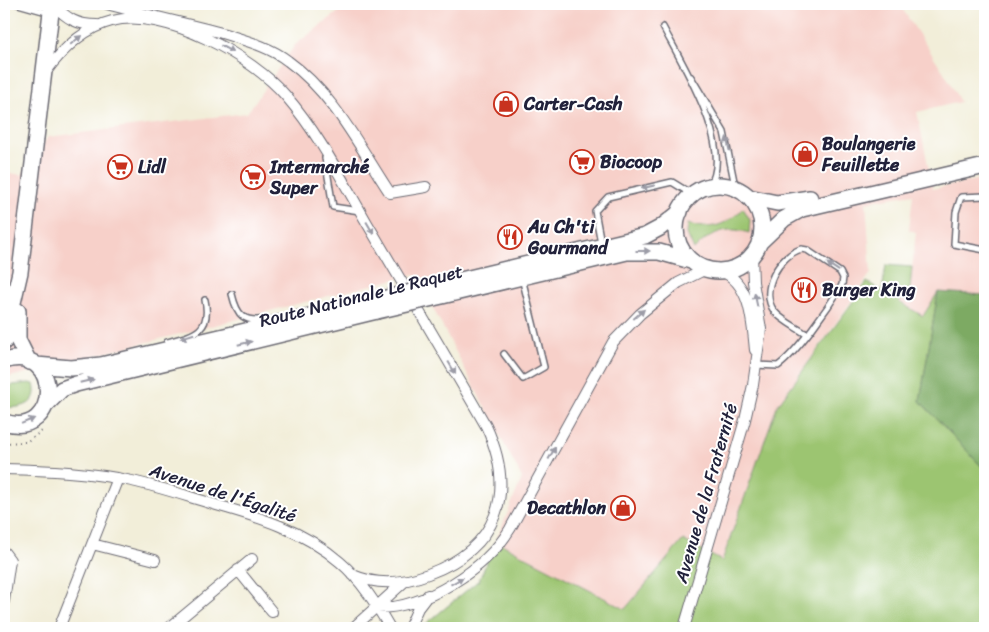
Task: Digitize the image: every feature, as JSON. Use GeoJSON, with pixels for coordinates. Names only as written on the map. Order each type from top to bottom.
{"type":"FeatureCollection","features":[{"type":"Feature","properties":{"kind":"main road"},"geometry":{"type":"LineString","coordinates":[[46,405],[48,383],[43,373],[33,364],[18,340],[20,272],[52,7]]}},
{"type":"Feature","properties":{"kind":"main road"},"geometry":{"type":"LineString","coordinates":[[985,156],[798,201],[769,203],[725,186],[710,187],[693,194],[680,212],[676,228],[677,238],[684,253],[691,261],[706,269],[721,271],[736,267],[784,219],[809,206],[985,166]]}},
{"type":"Feature","properties":{"kind":"main road"},"geometry":{"type":"LineString","coordinates":[[743,194],[754,205],[760,218],[762,228],[756,249]]}},
{"type":"Feature","properties":{"kind":"main road","name":"Route Nationale Le Raquet"},"geometry":{"type":"LineString","coordinates":[[520,272],[650,234],[680,212]]}},
{"type":"Feature","properties":{"kind":"main road","name":"Route Nationale Le Raquet"},"geometry":{"type":"LineString","coordinates":[[4,422],[13,424],[28,422],[37,416],[62,390],[72,385],[147,361],[520,272],[635,251],[667,253],[691,261]]}},
{"type":"Feature","properties":{"kind":"main road"},"geometry":{"type":"LineString","coordinates":[[4,342],[20,272]]}},
{"type":"Feature","properties":{"kind":"main road","name":"Route Nationale Le Raquet"},"geometry":{"type":"LineString","coordinates":[[4,361],[15,359],[33,364],[87,368],[147,361]]}},
{"type":"Feature","properties":{"kind":"street"},"geometry":{"type":"LineString","coordinates":[[107,4],[208,29],[279,54],[322,92],[390,193],[426,187]]}},
{"type":"Feature","properties":{"kind":"street"},"geometry":{"type":"LineString","coordinates":[[52,7],[76,23],[98,25]]}},
{"type":"Feature","properties":{"kind":"street"},"geometry":{"type":"LineString","coordinates":[[43,76],[66,48],[98,25],[123,18],[145,20],[202,37],[246,60],[277,86],[321,143],[486,426],[497,453],[500,468],[499,502],[490,525],[482,538],[458,560],[431,573],[407,580],[382,583],[353,574]]}},
{"type":"Feature","properties":{"kind":"street","name":"Avenue de la Fraternité"},"geometry":{"type":"LineString","coordinates":[[684,628],[745,420],[756,365],[761,330],[753,282],[756,249]]}},
{"type":"Feature","properties":{"kind":"street"},"geometry":{"type":"LineString","coordinates":[[378,608],[396,606],[428,594],[473,571],[500,545],[618,336],[640,314],[678,282],[706,269]]}},
{"type":"Feature","properties":{"kind":"street","name":"Avenue de la Fraternité"},"geometry":{"type":"LineString","coordinates":[[721,271],[735,280],[744,294],[751,319],[756,365]]}},
{"type":"Feature","properties":{"kind":"street","name":"Avenue de l'Égalité"},"geometry":{"type":"LineString","coordinates":[[4,468],[57,471],[118,478],[234,510],[286,528],[321,547],[353,574],[390,628]]}},
{"type":"Feature","properties":{"kind":"street"},"geometry":{"type":"LineString","coordinates":[[59,628],[118,478]]}},
{"type":"Feature","properties":{"kind":"street"},"geometry":{"type":"LineString","coordinates":[[92,544],[155,560]]}},
{"type":"Feature","properties":{"kind":"street"},"geometry":{"type":"LineString","coordinates":[[4,552],[8,555],[10,563],[4,601]]}},
{"type":"Feature","properties":{"kind":"street"},"geometry":{"type":"LineString","coordinates":[[169,628],[252,559]]}},
{"type":"Feature","properties":{"kind":"street"},"geometry":{"type":"LineString","coordinates":[[238,570],[272,612]]}},
{"type":"Feature","properties":{"kind":"street"},"geometry":{"type":"LineString","coordinates":[[353,628],[378,608],[392,591],[407,580]]}},
{"type":"Feature","properties":{"kind":"street"},"geometry":{"type":"LineString","coordinates":[[409,628],[418,608],[428,594]]}},
{"type":"Feature","properties":{"kind":"lane"},"geometry":{"type":"LineString","coordinates":[[18,4],[52,7]]}},
{"type":"Feature","properties":{"kind":"lane"},"geometry":{"type":"LineString","coordinates":[[663,27],[715,139],[718,165],[710,187]]}},
{"type":"Feature","properties":{"kind":"lane"},"geometry":{"type":"LineString","coordinates":[[682,65],[724,132],[734,181],[743,194]]}},
{"type":"Feature","properties":{"kind":"lane"},"geometry":{"type":"LineString","coordinates":[[321,143],[334,207],[360,212]]}},
{"type":"Feature","properties":{"kind":"lane"},"geometry":{"type":"LineString","coordinates":[[602,247],[595,211],[608,198],[672,182],[693,194]]}},
{"type":"Feature","properties":{"kind":"lane"},"geometry":{"type":"LineString","coordinates":[[985,196],[961,197],[956,212],[954,244],[985,250]]}},
{"type":"Feature","properties":{"kind":"lane"},"geometry":{"type":"LineString","coordinates":[[756,365],[778,366],[786,359],[806,334],[840,288],[843,278],[838,270],[807,250],[801,249],[774,272],[769,288],[771,304],[775,312],[806,334]]}},
{"type":"Feature","properties":{"kind":"lane"},"geometry":{"type":"LineString","coordinates":[[504,354],[523,379],[544,366],[520,272]]}},
{"type":"Feature","properties":{"kind":"lane"},"geometry":{"type":"LineString","coordinates":[[232,294],[237,311],[245,318],[259,320],[275,317]]}},
{"type":"Feature","properties":{"kind":"lane"},"geometry":{"type":"LineString","coordinates":[[147,361],[158,345],[192,335],[200,330],[208,315],[205,300]]}},
{"type":"Feature","properties":{"kind":"lane"},"geometry":{"type":"LineString","coordinates":[[328,304],[349,301],[373,307]]}},
{"type":"Feature","properties":{"kind":"shaded area"},"geometry":{"type":"Polygon","coordinates":[[[349,4],[899,4],[947,77],[960,102],[917,112],[933,189],[985,178],[985,295],[938,292],[923,316],[899,302],[910,289],[916,232],[909,230],[913,194],[866,202],[871,273],[777,406],[722,561],[683,540],[625,609],[496,541],[522,478],[415,274],[10,377],[4,381],[4,172],[22,175],[48,137],[247,113],[295,45],[349,4]]]}},
{"type":"Feature","properties":{"kind":"green space"},"geometry":{"type":"Polygon","coordinates":[[[743,208],[750,220],[749,233],[733,230],[719,232],[706,239],[694,250],[687,234],[688,224],[704,227],[718,225],[731,219],[743,208]]]}},
{"type":"Feature","properties":{"kind":"green space"},"geometry":{"type":"Polygon","coordinates":[[[886,265],[912,267],[910,289],[899,302],[923,316],[938,292],[920,401],[985,470],[985,628],[421,628],[479,580],[496,541],[625,609],[683,540],[722,561],[777,406],[867,282],[882,291],[886,265]]]}},
{"type":"Feature","properties":{"kind":"green space"},"geometry":{"type":"Polygon","coordinates":[[[938,292],[985,295],[985,470],[920,401],[938,292]]]}},
{"type":"Feature","properties":{"kind":"green space"},"geometry":{"type":"Polygon","coordinates":[[[34,384],[35,391],[31,401],[22,406],[4,407],[4,389],[13,385],[34,384]]]}},
{"type":"Feature","properties":{"kind":"place","name":"Carter-Cash"},"geometry":{"type":"Point","coordinates":[506,104]}},
{"type":"Feature","properties":{"kind":"place","name":"Boulangerie Feuillette"},"geometry":{"type":"Point","coordinates":[805,154]}},
{"type":"Feature","properties":{"kind":"place","name":"Biocoop"},"geometry":{"type":"Point","coordinates":[582,162]}},
{"type":"Feature","properties":{"kind":"place","name":"Lidl"},"geometry":{"type":"Point","coordinates":[120,167]}},
{"type":"Feature","properties":{"kind":"place","name":"Intermarché Super"},"geometry":{"type":"Point","coordinates":[253,177]}},
{"type":"Feature","properties":{"kind":"place","name":"Au Ch'ti Gourmand"},"geometry":{"type":"Point","coordinates":[510,237]}},
{"type":"Feature","properties":{"kind":"place","name":"Burger King"},"geometry":{"type":"Point","coordinates":[804,290]}},
{"type":"Feature","properties":{"kind":"place","name":"Decathlon"},"geometry":{"type":"Point","coordinates":[623,508]}}]}
